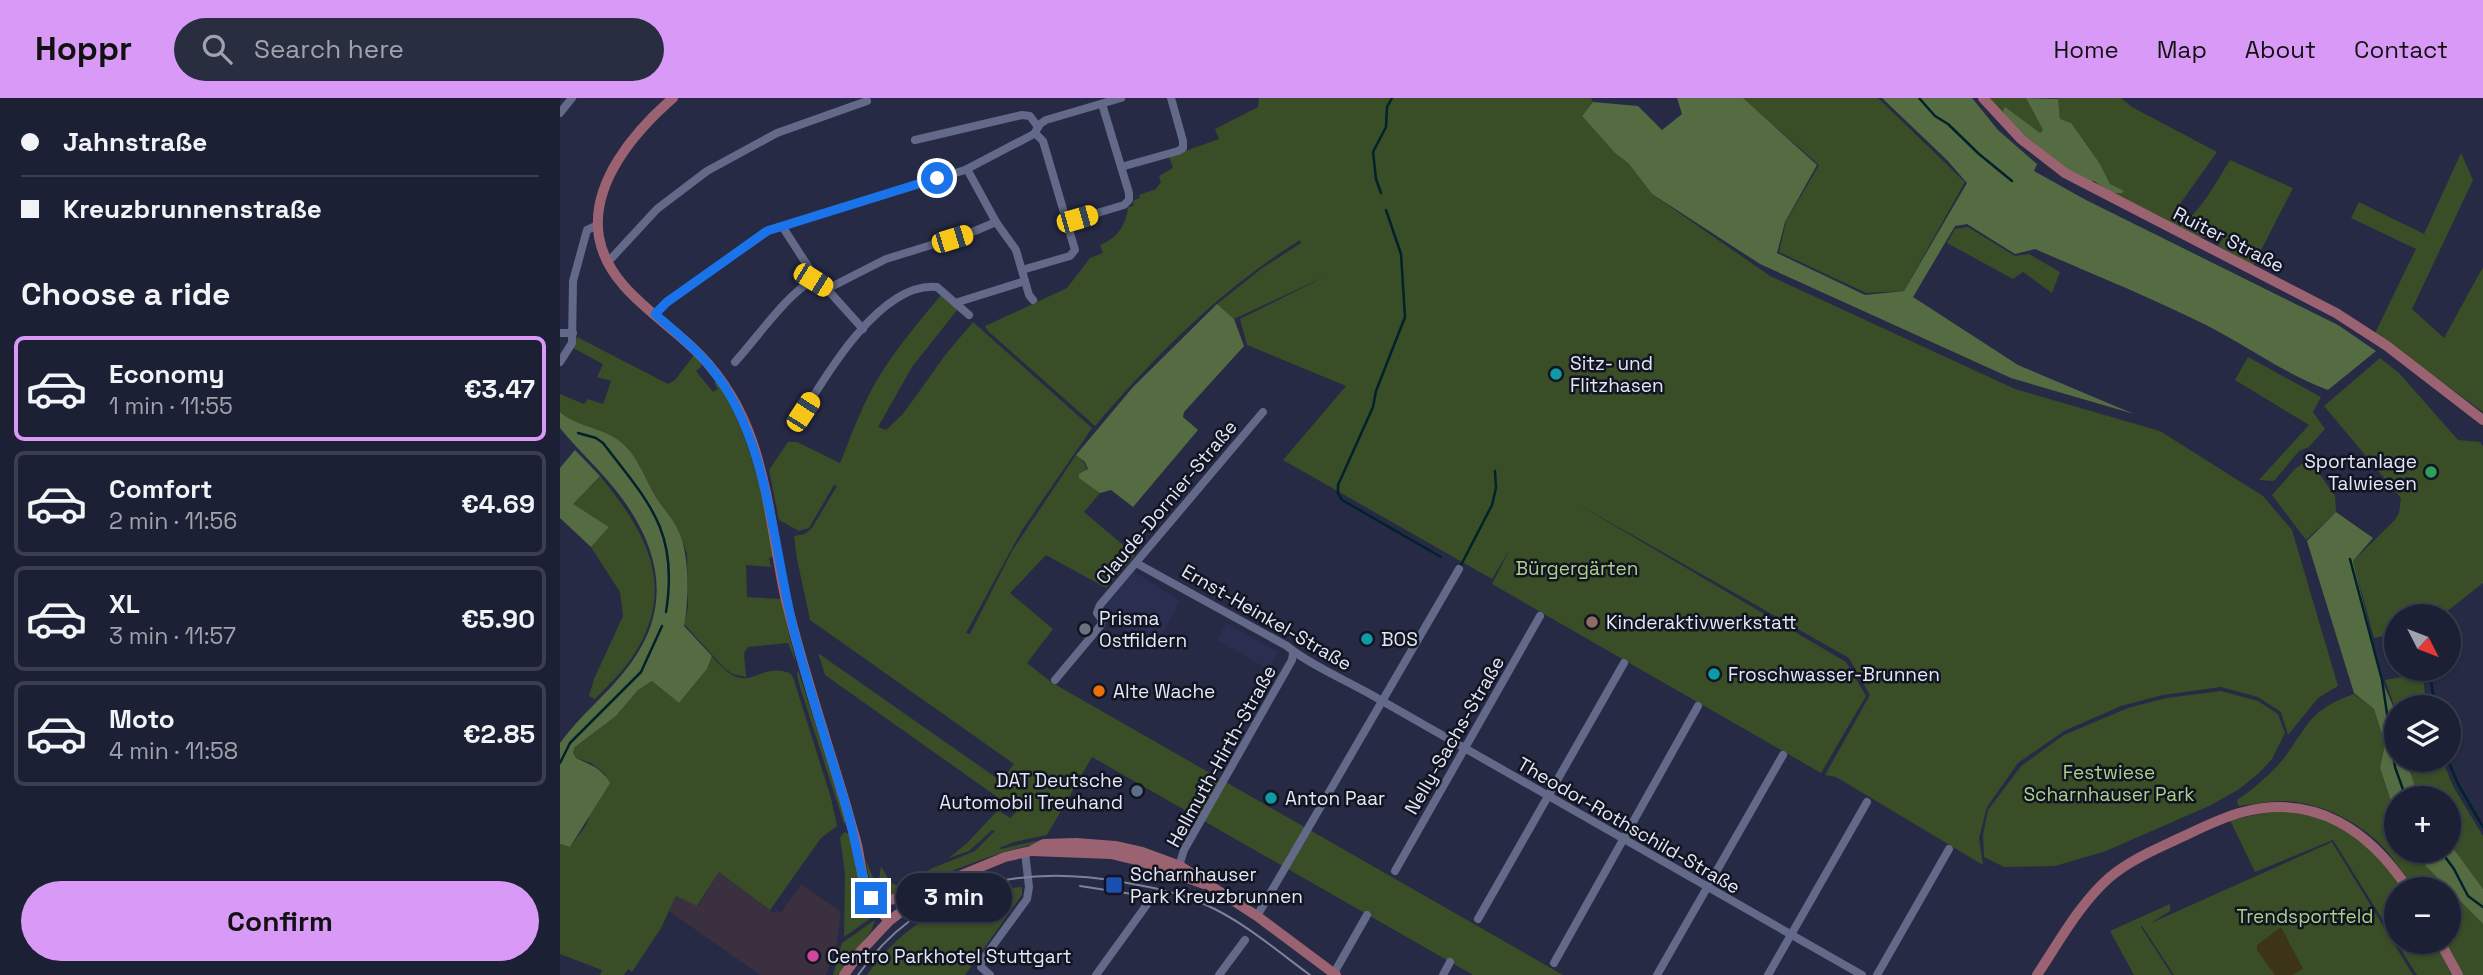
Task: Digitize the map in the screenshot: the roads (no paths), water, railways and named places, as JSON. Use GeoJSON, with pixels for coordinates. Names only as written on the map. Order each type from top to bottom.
{"type":"FeatureCollection","features":[{"type":"Feature","properties":{"kind":"main road"},"geometry":{"type":"LineString","coordinates":[[673,98],[644,127],[618,162],[601,198],[598,225],[601,247],[625,286],[689,344],[718,377],[743,419],[759,464],[794,633],[855,838],[866,887],[875,904],[889,920]]}},
{"type":"Feature","properties":{"kind":"main road","name":"Ruiter Straße"},"geometry":{"type":"LineString","coordinates":[[1983,98],[2021,139],[2073,178],[2336,313],[2387,346],[2483,420]]}},
{"type":"Feature","properties":{"kind":"main road"},"geometry":{"type":"LineString","coordinates":[[2037,975],[2091,897],[2113,874],[2167,844],[2230,816],[2248,811],[2268,808],[2294,809],[2314,812],[2339,822],[2375,846],[2399,877]]}},
{"type":"Feature","properties":{"kind":"main road"},"geometry":{"type":"LineString","coordinates":[[845,975],[889,920],[926,893],[970,871],[1028,851],[1111,854],[1178,870],[1257,916],[1335,974]]}},
{"type":"Feature","properties":{"kind":"main road"},"geometry":{"type":"LineString","coordinates":[[866,887],[878,897],[888,900],[901,900],[926,893]]}},
{"type":"Feature","properties":{"kind":"main road"},"geometry":{"type":"LineString","coordinates":[[2447,954],[2458,975]]}},
{"type":"Feature","properties":{"kind":"street"},"geometry":{"type":"LineString","coordinates":[[560,113],[572,98]]}},
{"type":"Feature","properties":{"kind":"street"},"geometry":{"type":"LineString","coordinates":[[655,314],[667,302],[765,232],[967,169],[1037,130],[1046,120],[1121,98]]}},
{"type":"Feature","properties":{"kind":"street"},"geometry":{"type":"LineString","coordinates":[[1121,167],[1182,149],[1183,141],[1171,98]]}},
{"type":"Feature","properties":{"kind":"street"},"geometry":{"type":"LineString","coordinates":[[608,262],[657,209],[707,172],[777,133],[867,101]]}},
{"type":"Feature","properties":{"kind":"street"},"geometry":{"type":"LineString","coordinates":[[1067,222],[1128,203],[1129,195],[1102,104]]}},
{"type":"Feature","properties":{"kind":"street"},"geometry":{"type":"LineString","coordinates":[[915,140],[1022,114],[1030,116],[1043,141],[1074,249],[1073,255],[1022,270]]}},
{"type":"Feature","properties":{"kind":"street"},"geometry":{"type":"LineString","coordinates":[[967,169],[996,222],[1016,250],[1033,300]]}},
{"type":"Feature","properties":{"kind":"street"},"geometry":{"type":"LineString","coordinates":[[827,289],[886,259],[971,233],[996,222]]}},
{"type":"Feature","properties":{"kind":"street"},"geometry":{"type":"LineString","coordinates":[[560,362],[570,347],[573,334],[573,277],[586,232],[590,227],[598,225]]}},
{"type":"Feature","properties":{"kind":"street"},"geometry":{"type":"LineString","coordinates":[[782,226],[811,271],[813,280],[827,289],[863,330]]}},
{"type":"Feature","properties":{"kind":"street"},"geometry":{"type":"LineString","coordinates":[[736,362],[793,296],[813,280]]}},
{"type":"Feature","properties":{"kind":"street"},"geometry":{"type":"LineString","coordinates":[[955,303],[1025,281]]}},
{"type":"Feature","properties":{"kind":"street"},"geometry":{"type":"LineString","coordinates":[[800,418],[835,365],[863,330],[891,302],[917,288],[938,287],[969,315]]}},
{"type":"Feature","properties":{"kind":"street"},"geometry":{"type":"LineString","coordinates":[[560,332],[573,334]]}},
{"type":"Feature","properties":{"kind":"street","name":"Claude-Dornier-Straße"},"geometry":{"type":"LineString","coordinates":[[1055,680],[1099,627],[1102,620],[1097,613],[1098,607],[1263,412]]}},
{"type":"Feature","properties":{"kind":"street","name":"Ernst-Heinkel-Straße"},"geometry":{"type":"LineString","coordinates":[[1136,563],[1287,646],[1293,654],[1306,658],[1381,702]]}},
{"type":"Feature","properties":{"kind":"street"},"geometry":{"type":"LineString","coordinates":[[1257,916],[1459,569]]}},
{"type":"Feature","properties":{"kind":"street","name":"Nelly-Sachs-Straße"},"geometry":{"type":"LineString","coordinates":[[1395,871],[1540,616]]}},
{"type":"Feature","properties":{"kind":"street","name":"Hellmuth-Hirth-Straße"},"geometry":{"type":"LineString","coordinates":[[1178,870],[1184,850],[1293,654]]}},
{"type":"Feature","properties":{"kind":"street"},"geometry":{"type":"LineString","coordinates":[[1478,919],[1624,663]]}},
{"type":"Feature","properties":{"kind":"street","name":"Theodor-Rothschild-Straße"},"geometry":{"type":"LineString","coordinates":[[1381,702],[1861,975]]}},
{"type":"Feature","properties":{"kind":"street"},"geometry":{"type":"LineString","coordinates":[[1554,963],[1698,706]]}},
{"type":"Feature","properties":{"kind":"street"},"geometry":{"type":"LineString","coordinates":[[1657,975],[1783,755]]}},
{"type":"Feature","properties":{"kind":"street"},"geometry":{"type":"LineString","coordinates":[[1768,975],[1867,802]]}},
{"type":"Feature","properties":{"kind":"street"},"geometry":{"type":"LineString","coordinates":[[1877,975],[1950,849]]}},
{"type":"Feature","properties":{"kind":"street"},"geometry":{"type":"LineString","coordinates":[[990,975],[980,963],[1028,897],[1028,851]]}},
{"type":"Feature","properties":{"kind":"street"},"geometry":{"type":"LineString","coordinates":[[1096,975],[1149,903]]}},
{"type":"Feature","properties":{"kind":"street"},"geometry":{"type":"LineString","coordinates":[[1335,974],[1367,915]]}},
{"type":"Feature","properties":{"kind":"street"},"geometry":{"type":"LineString","coordinates":[[1219,975],[1245,940]]}},
{"type":"Feature","properties":{"kind":"street"},"geometry":{"type":"LineString","coordinates":[[1443,975],[1450,962]]}},
{"type":"Feature","properties":{"kind":"waterway"},"geometry":{"type":"LineString","coordinates":[[1381,193],[1376,179],[1373,152],[1386,127],[1387,107],[1392,98]]}},
{"type":"Feature","properties":{"kind":"waterway"},"geometry":{"type":"LineString","coordinates":[[1919,98],[1935,116],[1948,124],[2012,181]]}},
{"type":"Feature","properties":{"kind":"waterway"},"geometry":{"type":"LineString","coordinates":[[1386,210],[1401,254],[1405,317],[1376,391],[1373,407],[1338,485],[1338,493],[1342,500],[1441,557]]}},
{"type":"Feature","properties":{"kind":"waterway"},"geometry":{"type":"LineString","coordinates":[[578,433],[603,443],[647,501],[657,520],[668,560],[666,612]]}},
{"type":"Feature","properties":{"kind":"waterway"},"geometry":{"type":"LineString","coordinates":[[1460,567],[1492,505],[1496,488],[1495,471]]}},
{"type":"Feature","properties":{"kind":"waterway"},"geometry":{"type":"LineString","coordinates":[[2350,559],[2382,680],[2395,767],[2402,786]]}},
{"type":"Feature","properties":{"kind":"waterway"},"geometry":{"type":"LineString","coordinates":[[560,763],[570,743],[641,672],[662,626]]}},
{"type":"Feature","properties":{"kind":"waterway"},"geometry":{"type":"LineString","coordinates":[[2431,681],[2433,695]]}},
{"type":"Feature","properties":{"kind":"waterway"},"geometry":{"type":"LineString","coordinates":[[2453,772],[2483,827]]}},
{"type":"Feature","properties":{"kind":"waterway"},"geometry":{"type":"LineString","coordinates":[[2450,863],[2468,896],[2483,907]]}},
{"type":"Feature","properties":{"kind":"tram line"},"geometry":{"type":"LineString","coordinates":[[858,975],[883,944],[911,920],[942,901],[974,888],[1009,879],[1045,876],[1122,882],[1164,890],[1194,900],[1246,927],[1310,975]]}},
{"type":"Feature","properties":{"kind":"tram line"},"geometry":{"type":"LineString","coordinates":[[1080,886],[1132,894]]}},
{"type":"Feature","properties":{"kind":"place","name":"Sitz- und Flitzhasen"},"geometry":{"type":"Point","coordinates":[1556,374]}},
{"type":"Feature","properties":{"kind":"place","name":"Sportanlage Talwiesen"},"geometry":{"type":"Point","coordinates":[2431,472]}},
{"type":"Feature","properties":{"kind":"place","name":"Kinderaktivwerkstatt"},"geometry":{"type":"Point","coordinates":[1592,622]}},
{"type":"Feature","properties":{"kind":"place","name":"Prisma Ostfildern"},"geometry":{"type":"Point","coordinates":[1085,629]}},
{"type":"Feature","properties":{"kind":"place","name":"BOS"},"geometry":{"type":"Point","coordinates":[1367,639]}},
{"type":"Feature","properties":{"kind":"place","name":"Froschwasser-Brunnen"},"geometry":{"type":"Point","coordinates":[1714,674]}},
{"type":"Feature","properties":{"kind":"place","name":"Alte Wache"},"geometry":{"type":"Point","coordinates":[1099,691]}},
{"type":"Feature","properties":{"kind":"place","name":"DAT Deutsche Automobil Treuhand"},"geometry":{"type":"Point","coordinates":[1137,791]}},
{"type":"Feature","properties":{"kind":"place","name":"Anton Paar"},"geometry":{"type":"Point","coordinates":[1271,798]}},
{"type":"Feature","properties":{"kind":"place","name":"Scharnhauser Park Kreuzbrunnen"},"geometry":{"type":"Point","coordinates":[1114,885]}},
{"type":"Feature","properties":{"kind":"place","name":"Centro Parkhotel Stuttgart"},"geometry":{"type":"Point","coordinates":[813,956]}},
{"type":"Feature","properties":{"kind":"park label","name":"Bürgergärten"},"geometry":{"type":"Point","coordinates":[1577,568]}},
{"type":"Feature","properties":{"kind":"park label","name":"Festwiese Scharnhauser Park"},"geometry":{"type":"Point","coordinates":[2109,783]}},
{"type":"Feature","properties":{"kind":"park label","name":"Trendsportfeld"},"geometry":{"type":"Point","coordinates":[2305,916]}}]}
